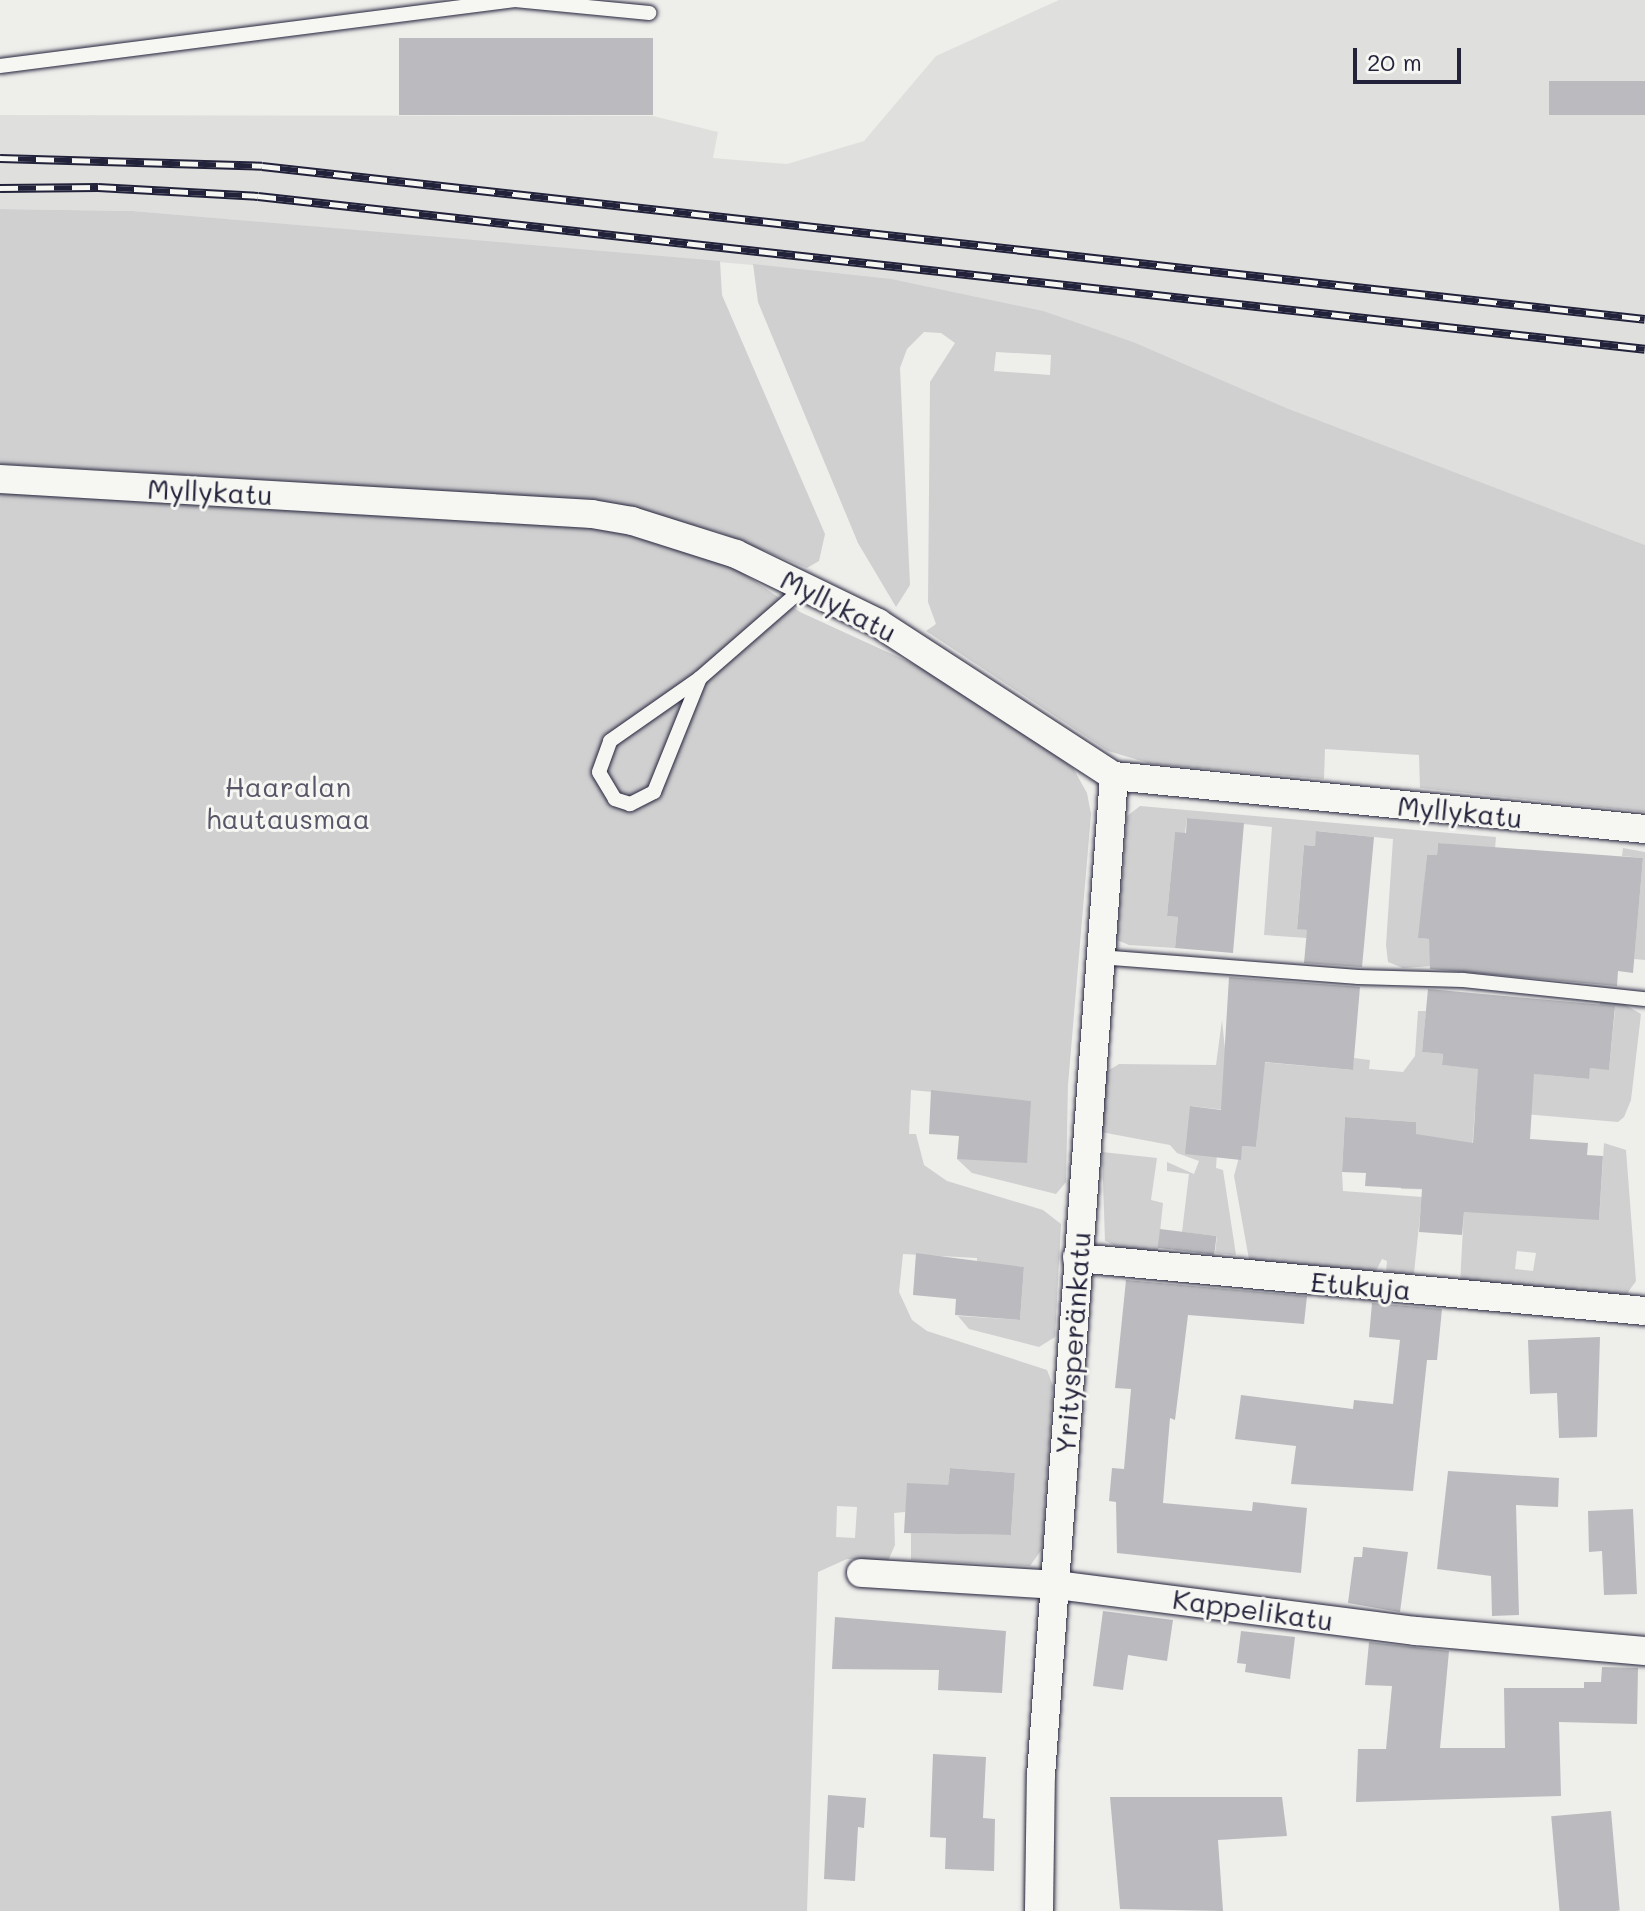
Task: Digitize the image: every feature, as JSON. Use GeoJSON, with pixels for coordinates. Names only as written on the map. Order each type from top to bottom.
{"type":"FeatureCollection","features":[{"type":"Feature","properties":{"kind":"street","name":"Myllykatu"},"geometry":{"type":"LineString","coordinates":[[0,479],[592,514],[683,534],[807,586],[918,646],[1114,776],[1645,829]]}},
{"type":"Feature","properties":{"kind":"street","name":"Yritysperänkatu"},"geometry":{"type":"LineString","coordinates":[[1039,1911],[1041,1775],[1114,776]]}},
{"type":"Feature","properties":{"kind":"street","name":"Etukuja"},"geometry":{"type":"LineString","coordinates":[[1077,1258],[1645,1311]]}},
{"type":"Feature","properties":{"kind":"street","name":"Kappelikatu"},"geometry":{"type":"LineString","coordinates":[[861,1573],[1056,1585],[1416,1631],[1645,1651]]}},
{"type":"Feature","properties":{"kind":"lane"},"geometry":{"type":"LineString","coordinates":[[0,66],[515,0],[649,13]]}},
{"type":"Feature","properties":{"kind":"lane"},"geometry":{"type":"LineString","coordinates":[[700,678],[654,792],[630,804],[615,799],[599,772],[610,741],[700,678],[807,586]]}},
{"type":"Feature","properties":{"kind":"lane"},"geometry":{"type":"LineString","coordinates":[[1099,957],[1358,977],[1463,980],[1645,999]]}},
{"type":"Feature","properties":{"kind":"shaded area"},"geometry":{"type":"Polygon","coordinates":[[[1059,0],[1645,0],[1645,545],[1363,438],[1204,407],[1046,341],[787,268],[133,211],[0,209],[0,115],[653,116],[718,132],[713,158],[787,164],[864,141],[936,56],[1059,0]]]}},
{"type":"Feature","properties":{"kind":"green space"},"geometry":{"type":"Polygon","coordinates":[[[0,209],[133,211],[720,261],[722,295],[825,534],[819,561],[807,568],[718,532],[593,500],[0,464],[0,209]]]}},
{"type":"Feature","properties":{"kind":"green space"},"geometry":{"type":"Polygon","coordinates":[[[753,264],[891,279],[1043,311],[1133,342],[1286,408],[1645,545],[1645,812],[1420,788],[1419,755],[1325,749],[1324,779],[1152,764],[1108,751],[926,631],[936,624],[928,602],[930,382],[955,343],[941,333],[924,332],[907,349],[900,368],[910,585],[896,607],[858,543],[758,302],[753,264]],[[996,352],[994,371],[1050,375],[1051,355],[996,352]]]}},
{"type":"Feature","properties":{"kind":"green space","name":"Haaralan hautausmaa"},"geometry":{"type":"Polygon","coordinates":[[[0,490],[600,527],[697,551],[740,571],[800,612],[955,683],[1073,768],[1087,793],[1091,814],[1068,1085],[1066,1182],[1056,1194],[972,1173],[957,1159],[1030,1101],[911,1090],[909,1134],[916,1134],[924,1165],[947,1181],[1043,1210],[1061,1224],[1055,1337],[1039,1347],[969,1329],[958,1316],[1020,1320],[1024,1267],[977,1263],[977,1258],[903,1254],[899,1292],[912,1320],[927,1331],[1047,1370],[1053,1386],[1042,1549],[1030,1566],[911,1560],[911,1533],[1011,1535],[1015,1473],[950,1468],[948,1485],[905,1512],[894,1513],[895,1545],[888,1561],[847,1559],[818,1572],[807,1911],[0,1911],[0,490]],[[837,1506],[836,1537],[855,1538],[857,1507],[837,1506]]]}},
{"type":"Feature","properties":{"kind":"green space"},"geometry":{"type":"Polygon","coordinates":[[[1140,806],[1496,837],[1495,849],[1438,843],[1437,855],[1427,855],[1419,938],[1429,939],[1432,966],[1403,968],[1388,962],[1386,945],[1393,839],[1317,831],[1315,846],[1304,845],[1297,928],[1307,930],[1307,938],[1264,935],[1272,827],[1187,818],[1185,833],[1175,833],[1167,916],[1178,917],[1175,948],[1129,945],[1117,940],[1127,816],[1140,806]]]}},
{"type":"Feature","properties":{"kind":"green space"},"geometry":{"type":"Polygon","coordinates":[[[1623,848],[1645,852],[1645,960],[1634,959],[1643,858],[1622,856],[1623,848]]]}},
{"type":"Feature","properties":{"kind":"green space"},"geometry":{"type":"Polygon","coordinates":[[[1600,1002],[1622,1003],[1641,1014],[1631,1100],[1624,1117],[1618,1122],[1475,1110],[1471,1163],[1599,1220],[1604,1143],[1626,1150],[1636,1281],[1626,1295],[1460,1285],[1465,1190],[1401,1189],[1401,1175],[1413,1175],[1416,1122],[1345,1117],[1342,1172],[1343,1191],[1422,1197],[1414,1273],[1409,1275],[1386,1271],[1387,1261],[1382,1259],[1375,1273],[1250,1265],[1234,1176],[1242,1146],[1256,1147],[1259,1114],[1191,1106],[1218,1138],[1216,1168],[1223,1170],[1236,1255],[1215,1253],[1217,1236],[1182,1232],[1189,1174],[1167,1171],[1167,1162],[1194,1174],[1199,1161],[1177,1153],[1170,1145],[1101,1132],[1106,1072],[1119,1064],[1216,1065],[1222,1020],[1226,1059],[1352,1070],[1354,1058],[1370,1060],[1369,1069],[1403,1072],[1415,1056],[1418,1011],[1426,1011],[1422,1052],[1443,1054],[1442,1065],[1588,1079],[1590,1068],[1609,1069],[1615,1010],[1599,1008],[1600,1002]],[[1517,1251],[1515,1269],[1533,1271],[1536,1253],[1517,1251]]]}},
{"type":"Feature","properties":{"kind":"green space"},"geometry":{"type":"Polygon","coordinates":[[[1102,1152],[1157,1158],[1151,1200],[1163,1203],[1158,1251],[1123,1249],[1105,1241],[1102,1152]]]}},
{"type":"Feature","properties":{"kind":"building"},"geometry":{"type":"Polygon","coordinates":[[[399,38],[653,38],[653,115],[399,115],[399,38]]]}},
{"type":"Feature","properties":{"kind":"building"},"geometry":{"type":"Polygon","coordinates":[[[1549,81],[1645,81],[1645,115],[1549,115],[1549,81]]]}},
{"type":"Feature","properties":{"kind":"building"},"geometry":{"type":"Polygon","coordinates":[[[1187,818],[1244,823],[1233,953],[1175,948],[1178,917],[1167,916],[1175,832],[1186,833],[1187,818]]]}},
{"type":"Feature","properties":{"kind":"building"},"geometry":{"type":"Polygon","coordinates":[[[1316,831],[1374,837],[1362,967],[1304,963],[1307,930],[1297,929],[1304,845],[1315,846],[1316,831]]]}},
{"type":"Feature","properties":{"kind":"building"},"geometry":{"type":"Polygon","coordinates":[[[1438,843],[1643,858],[1633,973],[1618,971],[1617,986],[1430,969],[1429,939],[1418,938],[1427,855],[1437,855],[1438,843]]]}},
{"type":"Feature","properties":{"kind":"building"},"geometry":{"type":"Polygon","coordinates":[[[1229,977],[1360,987],[1353,1070],[1265,1062],[1256,1147],[1242,1146],[1241,1160],[1185,1154],[1190,1106],[1221,1110],[1229,977]]]}},
{"type":"Feature","properties":{"kind":"building"},"geometry":{"type":"Polygon","coordinates":[[[1428,989],[1615,1006],[1609,1070],[1590,1068],[1589,1079],[1534,1074],[1530,1139],[1588,1143],[1587,1155],[1603,1156],[1599,1220],[1464,1212],[1462,1235],[1419,1232],[1422,1189],[1365,1186],[1366,1173],[1342,1172],[1345,1117],[1416,1122],[1416,1134],[1473,1143],[1478,1069],[1442,1065],[1443,1054],[1422,1052],[1428,989]]]}},
{"type":"Feature","properties":{"kind":"building"},"geometry":{"type":"Polygon","coordinates":[[[931,1090],[1031,1101],[1027,1163],[957,1159],[959,1136],[929,1134],[931,1090]]]}},
{"type":"Feature","properties":{"kind":"building"},"geometry":{"type":"Polygon","coordinates":[[[1160,1229],[1217,1236],[1214,1255],[1158,1248],[1160,1229]]]}},
{"type":"Feature","properties":{"kind":"building"},"geometry":{"type":"Polygon","coordinates":[[[916,1253],[1024,1267],[1020,1320],[955,1315],[956,1299],[913,1295],[916,1253]]]}},
{"type":"Feature","properties":{"kind":"building"},"geometry":{"type":"Polygon","coordinates":[[[1126,1280],[1307,1296],[1304,1324],[1188,1315],[1175,1420],[1170,1418],[1163,1503],[1252,1511],[1253,1502],[1307,1508],[1301,1573],[1117,1553],[1116,1502],[1109,1501],[1112,1468],[1124,1469],[1131,1389],[1115,1388],[1126,1280]]]}},
{"type":"Feature","properties":{"kind":"building"},"geometry":{"type":"Polygon","coordinates":[[[1372,1303],[1442,1309],[1437,1360],[1427,1360],[1413,1491],[1291,1484],[1296,1446],[1235,1439],[1241,1395],[1353,1409],[1354,1400],[1393,1404],[1400,1340],[1369,1337],[1372,1303]]]}},
{"type":"Feature","properties":{"kind":"building"},"geometry":{"type":"Polygon","coordinates":[[[1600,1337],[1597,1437],[1559,1438],[1557,1393],[1530,1394],[1528,1340],[1600,1337]]]}},
{"type":"Feature","properties":{"kind":"building"},"geometry":{"type":"Polygon","coordinates":[[[950,1468],[1015,1473],[1011,1535],[904,1533],[907,1483],[948,1485],[950,1468]]]}},
{"type":"Feature","properties":{"kind":"building"},"geometry":{"type":"Polygon","coordinates":[[[1448,1471],[1559,1478],[1558,1507],[1516,1505],[1519,1615],[1492,1616],[1491,1576],[1437,1569],[1448,1471]]]}},
{"type":"Feature","properties":{"kind":"building"},"geometry":{"type":"Polygon","coordinates":[[[1633,1509],[1637,1594],[1604,1595],[1602,1551],[1589,1552],[1588,1511],[1633,1509]]]}},
{"type":"Feature","properties":{"kind":"building"},"geometry":{"type":"Polygon","coordinates":[[[1363,1547],[1408,1552],[1400,1612],[1348,1603],[1354,1557],[1362,1557],[1363,1547]]]}},
{"type":"Feature","properties":{"kind":"building"},"geometry":{"type":"Polygon","coordinates":[[[1103,1611],[1173,1620],[1167,1661],[1128,1655],[1123,1690],[1093,1686],[1103,1611]]]}},
{"type":"Feature","properties":{"kind":"building"},"geometry":{"type":"Polygon","coordinates":[[[835,1617],[1006,1631],[1002,1693],[938,1690],[939,1670],[832,1669],[835,1617]]]}},
{"type":"Feature","properties":{"kind":"building"},"geometry":{"type":"Polygon","coordinates":[[[1241,1631],[1295,1637],[1290,1679],[1245,1672],[1246,1664],[1237,1663],[1241,1631]]]}},
{"type":"Feature","properties":{"kind":"building"},"geometry":{"type":"Polygon","coordinates":[[[1369,1642],[1449,1651],[1440,1748],[1505,1748],[1504,1688],[1584,1688],[1584,1682],[1601,1682],[1602,1667],[1638,1668],[1637,1724],[1559,1722],[1561,1796],[1356,1802],[1358,1749],[1386,1749],[1392,1686],[1365,1685],[1369,1642]]]}},
{"type":"Feature","properties":{"kind":"building"},"geometry":{"type":"Polygon","coordinates":[[[933,1754],[986,1757],[983,1818],[995,1819],[994,1871],[945,1869],[946,1838],[930,1837],[933,1754]]]}},
{"type":"Feature","properties":{"kind":"building"},"geometry":{"type":"Polygon","coordinates":[[[828,1795],[866,1798],[864,1828],[858,1827],[855,1881],[824,1879],[828,1795]]]}},
{"type":"Feature","properties":{"kind":"building"},"geometry":{"type":"Polygon","coordinates":[[[1110,1797],[1282,1797],[1287,1836],[1218,1840],[1223,1911],[1120,1909],[1110,1797]]]}},
{"type":"Feature","properties":{"kind":"building"},"geometry":{"type":"Polygon","coordinates":[[[1611,1811],[1620,1911],[1560,1911],[1551,1816],[1611,1811]]]}},
{"type":"Feature","properties":{"kind":"railway"},"geometry":{"type":"LineString","coordinates":[[0,158],[262,166],[1645,319]]}},
{"type":"Feature","properties":{"kind":"railway"},"geometry":{"type":"LineString","coordinates":[[0,188],[98,187],[258,196],[1645,349]]}}]}
